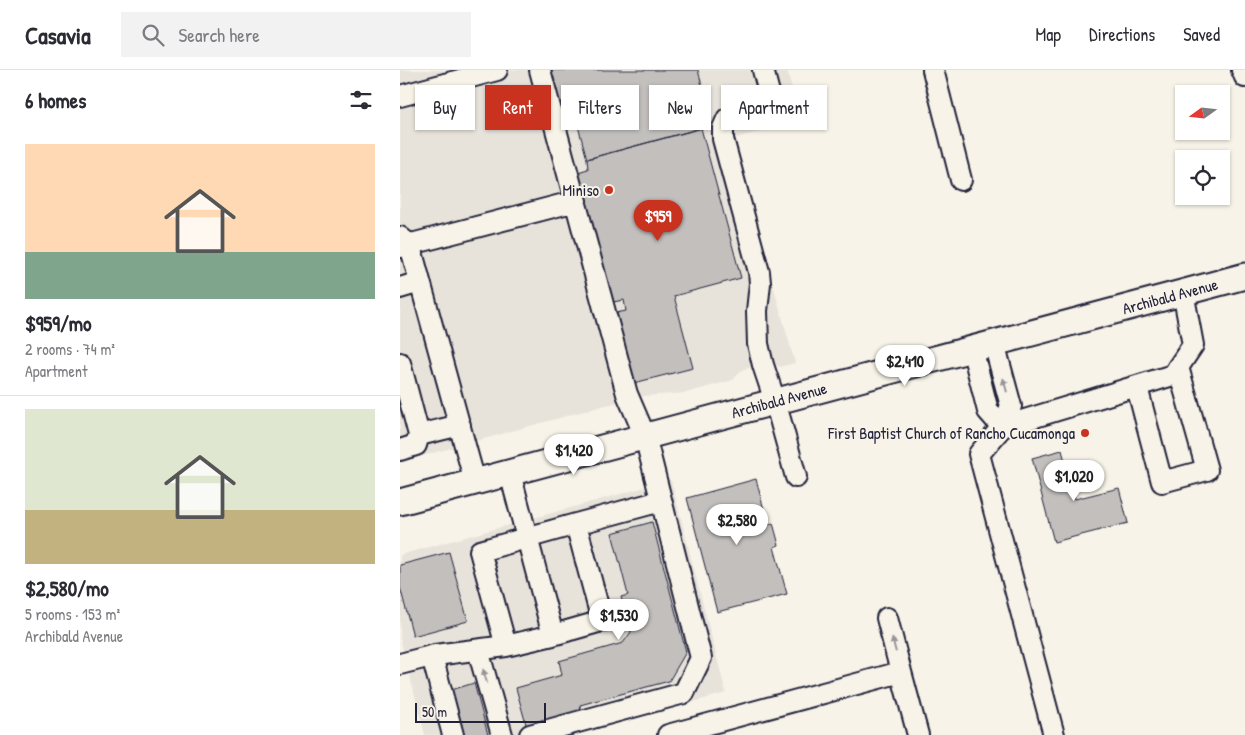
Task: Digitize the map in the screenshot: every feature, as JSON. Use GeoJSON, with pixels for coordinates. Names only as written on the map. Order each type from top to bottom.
{"type":"FeatureCollection","features":[{"type":"Feature","properties":{"kind":"main road","name":"Archibald Avenue"},"geometry":{"type":"LineString","coordinates":[[400,502],[1245,276]]}},
{"type":"Feature","properties":{"kind":"street"},"geometry":{"type":"LineString","coordinates":[[400,96],[497,70]]}},
{"type":"Feature","properties":{"kind":"street"},"geometry":{"type":"LineString","coordinates":[[530,735],[684,693],[701,658],[645,436],[627,394],[540,70]]}},
{"type":"Feature","properties":{"kind":"street"},"geometry":{"type":"LineString","coordinates":[[763,70],[772,104],[727,119],[723,128],[723,139],[759,272],[758,344],[796,478]]}},
{"type":"Feature","properties":{"kind":"street"},"geometry":{"type":"LineString","coordinates":[[933,70],[961,180]]}},
{"type":"Feature","properties":{"kind":"street"},"geometry":{"type":"LineString","coordinates":[[1242,70],[1245,77]]}},
{"type":"Feature","properties":{"kind":"street"},"geometry":{"type":"LineString","coordinates":[[475,482],[420,282],[403,243],[576,201]]}},
{"type":"Feature","properties":{"kind":"street"},"geometry":{"type":"LineString","coordinates":[[400,288],[420,282]]}},
{"type":"Feature","properties":{"kind":"street"},"geometry":{"type":"LineString","coordinates":[[1054,735],[979,454],[1002,427],[1173,376],[1193,345],[1183,292]]}},
{"type":"Feature","properties":{"kind":"street"},"geometry":{"type":"LineString","coordinates":[[983,346],[988,411],[1002,427]]}},
{"type":"Feature","properties":{"kind":"street"},"geometry":{"type":"LineString","coordinates":[[400,363],[419,436],[416,445],[400,450]]}},
{"type":"Feature","properties":{"kind":"street"},"geometry":{"type":"LineString","coordinates":[[1137,387],[1162,482],[1206,470],[1178,367]]}},
{"type":"Feature","properties":{"kind":"street"},"geometry":{"type":"LineString","coordinates":[[419,436],[460,425]]}},
{"type":"Feature","properties":{"kind":"street"},"geometry":{"type":"LineString","coordinates":[[510,473],[553,635]]}},
{"type":"Feature","properties":{"kind":"street"},"geometry":{"type":"LineString","coordinates":[[506,646],[480,551],[661,501]]}},
{"type":"Feature","properties":{"kind":"street"},"geometry":{"type":"LineString","coordinates":[[400,664],[432,656],[506,646],[602,622],[576,524]]}},
{"type":"Feature","properties":{"kind":"street"},"geometry":{"type":"LineString","coordinates":[[887,618],[918,735]]}},
{"type":"Feature","properties":{"kind":"street"},"geometry":{"type":"LineString","coordinates":[[478,650],[502,735]]}},
{"type":"Feature","properties":{"kind":"street"},"geometry":{"type":"LineString","coordinates":[[432,656],[453,735]]}},
{"type":"Feature","properties":{"kind":"street"},"geometry":{"type":"LineString","coordinates":[[668,735],[902,672]]}},
{"type":"Feature","properties":{"kind":"shaded area"},"geometry":{"type":"Polygon","coordinates":[[[400,70],[787,70],[791,85],[721,85],[721,130],[766,130],[732,139],[795,363],[780,367],[770,362],[742,370],[733,380],[686,393],[645,396],[606,405],[400,462],[400,70]]]}},
{"type":"Feature","properties":{"kind":"shaded area"},"geometry":{"type":"Polygon","coordinates":[[[671,480],[726,693],[573,735],[425,735],[400,638],[400,555],[671,480]]]}},
{"type":"Feature","properties":{"kind":"building"},"geometry":{"type":"Polygon","coordinates":[[[551,70],[698,70],[702,85],[649,85],[649,130],[695,130],[587,159],[579,130],[639,130],[639,85],[561,85],[561,107],[551,70]]]}},
{"type":"Feature","properties":{"kind":"building"},"geometry":{"type":"Polygon","coordinates":[[[694,130],[702,130],[741,278],[674,296],[693,368],[634,383],[616,313],[626,311],[624,300],[613,302],[578,172],[588,169],[587,159],[694,130]]]}},
{"type":"Feature","properties":{"kind":"building"},"geometry":{"type":"Polygon","coordinates":[[[1062,450],[1075,499],[1119,488],[1128,523],[1054,542],[1032,458],[1062,450]]]}},
{"type":"Feature","properties":{"kind":"building"},"geometry":{"type":"Polygon","coordinates":[[[756,479],[768,525],[773,523],[779,545],[774,547],[787,594],[717,612],[687,498],[756,479]]]}},
{"type":"Feature","properties":{"kind":"building"},"geometry":{"type":"Polygon","coordinates":[[[652,522],[686,652],[669,681],[580,705],[582,713],[527,728],[516,688],[562,675],[559,661],[623,643],[631,632],[621,597],[628,595],[612,533],[652,522]]]}},
{"type":"Feature","properties":{"kind":"building"},"geometry":{"type":"Polygon","coordinates":[[[449,552],[468,621],[413,636],[400,587],[400,565],[449,552]]]}},
{"type":"Feature","properties":{"kind":"building"},"geometry":{"type":"Polygon","coordinates":[[[474,683],[488,735],[460,735],[448,691],[474,683]]]}},
{"type":"Feature","properties":{"kind":"place","name":"Miniso"},"geometry":{"type":"Point","coordinates":[609,190]}},
{"type":"Feature","properties":{"kind":"place","name":"First Baptist Church of Rancho Cucamonga"},"geometry":{"type":"Point","coordinates":[1085,433]}}]}
